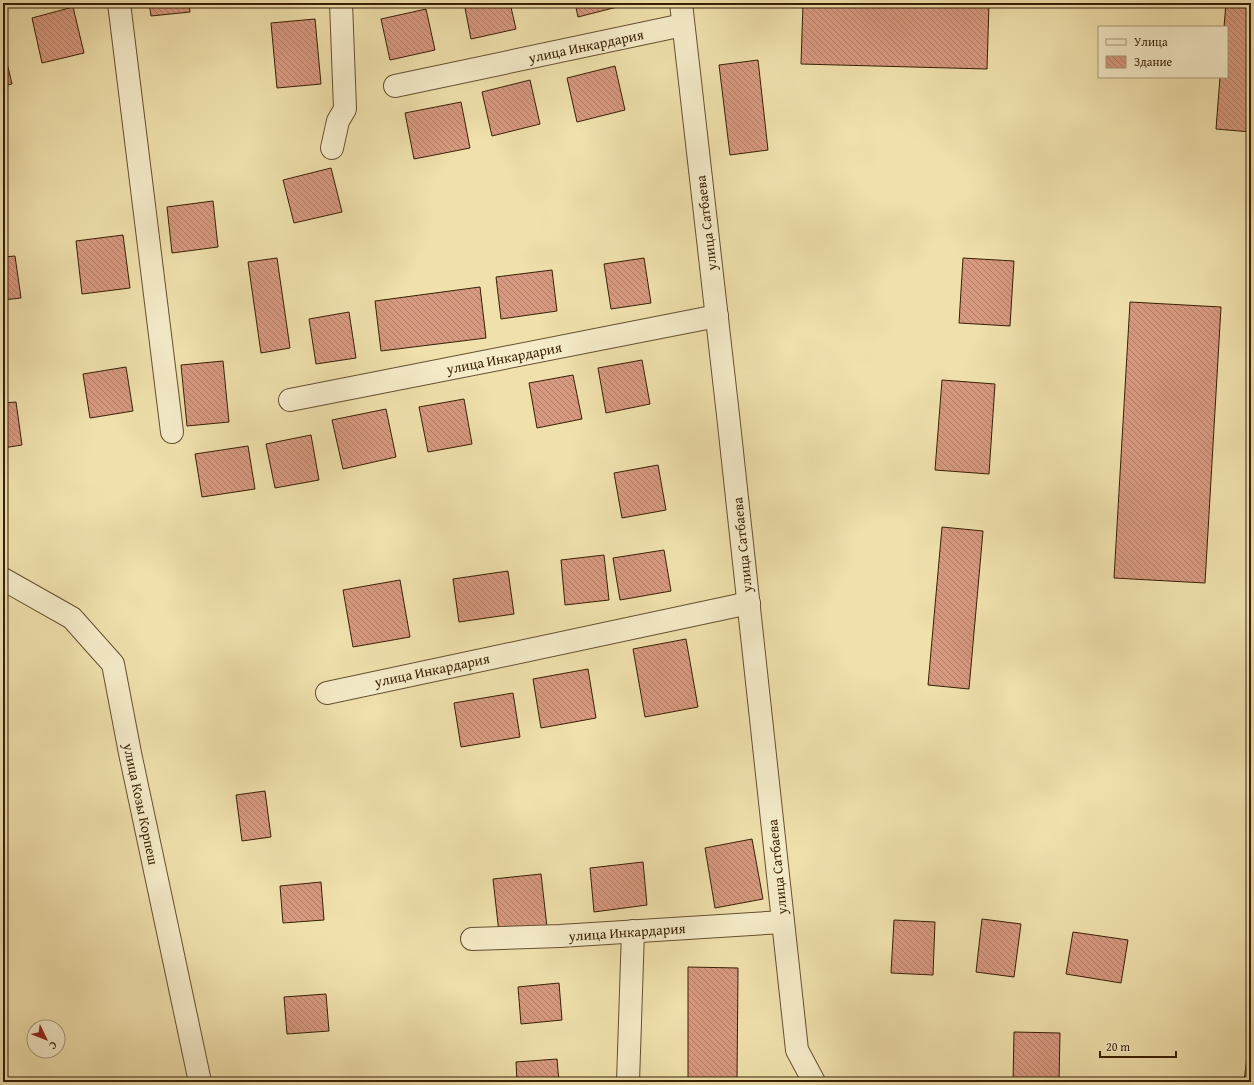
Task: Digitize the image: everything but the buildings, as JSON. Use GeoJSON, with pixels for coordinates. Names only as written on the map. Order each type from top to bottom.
{"type":"FeatureCollection","features":[{"type":"Feature","properties":{"kind":"street"},"geometry":{"type":"LineString","coordinates":[[119,3],[172,432]]}},
{"type":"Feature","properties":{"kind":"street"},"geometry":{"type":"LineString","coordinates":[[332,148],[338,122],[346,109],[341,3]]}},
{"type":"Feature","properties":{"kind":"street","name":"улица Сатбаева"},"geometry":{"type":"LineString","coordinates":[[681,3],[749,603],[797,1050],[812,1081]]}},
{"type":"Feature","properties":{"kind":"street","name":"улица Инкардария"},"geometry":{"type":"LineString","coordinates":[[395,86],[684,25]]}},
{"type":"Feature","properties":{"kind":"street","name":"улица Инкардария"},"geometry":{"type":"LineString","coordinates":[[290,400],[717,316]]}},
{"type":"Feature","properties":{"kind":"street","name":"улица Козы Корпеш"},"geometry":{"type":"LineString","coordinates":[[3,579],[72,618],[112,664],[200,1082]]}},
{"type":"Feature","properties":{"kind":"street","name":"улица Инкардария"},"geometry":{"type":"LineString","coordinates":[[327,693],[749,603]]}},
{"type":"Feature","properties":{"kind":"street","name":"улица Инкардария"},"geometry":{"type":"LineString","coordinates":[[472,939],[560,936],[783,922]]}},
{"type":"Feature","properties":{"kind":"street"},"geometry":{"type":"LineString","coordinates":[[628,1082],[633,931]]}}]}
